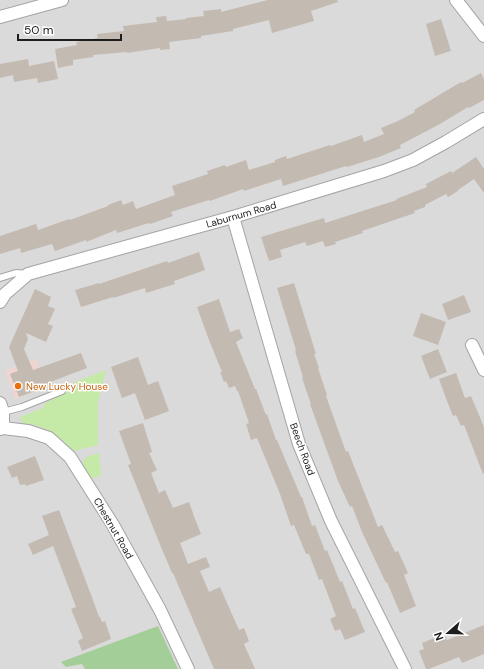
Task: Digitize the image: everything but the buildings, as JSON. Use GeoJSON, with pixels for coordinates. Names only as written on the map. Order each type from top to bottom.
{"type":"FeatureCollection","features":[{"type":"Feature","properties":{"kind":"street"},"geometry":{"type":"LineString","coordinates":[[0,17],[62,0]]}},
{"type":"Feature","properties":{"kind":"street"},"geometry":{"type":"LineString","coordinates":[[456,0],[484,36]]}},
{"type":"Feature","properties":{"kind":"street","name":"Laburnum Road"},"geometry":{"type":"LineString","coordinates":[[0,302],[5,294],[28,274],[233,217],[384,171],[413,160],[484,119]]}},
{"type":"Feature","properties":{"kind":"street","name":"Beech Road"},"geometry":{"type":"LineString","coordinates":[[233,217],[299,444],[331,522],[405,669]]}},
{"type":"Feature","properties":{"kind":"street"},"geometry":{"type":"LineString","coordinates":[[472,345],[484,370]]}},
{"type":"Feature","properties":{"kind":"street"},"geometry":{"type":"LineString","coordinates":[[1,429],[2,408]]}},
{"type":"Feature","properties":{"kind":"street","name":"Chestnut Road"},"geometry":{"type":"LineString","coordinates":[[1,429],[28,431],[49,438],[70,457],[113,525],[160,610],[188,669]]}},
{"type":"Feature","properties":{"kind":"lane"},"geometry":{"type":"LineString","coordinates":[[0,278],[16,273],[28,274]]}},
{"type":"Feature","properties":{"kind":"lane"},"geometry":{"type":"LineString","coordinates":[[2,408],[22,407],[62,392]]}},
{"type":"Feature","properties":{"kind":"shaded area"},"geometry":{"type":"Polygon","coordinates":[[[0,0],[484,0],[484,669],[0,669],[0,0]]]}},
{"type":"Feature","properties":{"kind":"shaded area"},"geometry":{"type":"Polygon","coordinates":[[[36,359],[48,387],[15,399],[5,371],[36,359]]]}},
{"type":"Feature","properties":{"kind":"green space"},"geometry":{"type":"Polygon","coordinates":[[[106,370],[98,402],[98,445],[74,451],[49,431],[39,426],[23,424],[20,417],[43,408],[44,404],[64,393],[75,382],[106,370]]]}},
{"type":"Feature","properties":{"kind":"green space"},"geometry":{"type":"Polygon","coordinates":[[[99,453],[101,475],[91,479],[82,465],[84,459],[88,456],[99,453]]]}},
{"type":"Feature","properties":{"kind":"green space"},"geometry":{"type":"Polygon","coordinates":[[[158,626],[178,669],[85,669],[82,664],[66,667],[61,662],[158,626]]]}},
{"type":"Feature","properties":{"kind":"place","name":"New Lucky House"},"geometry":{"type":"Point","coordinates":[18,386]}}]}
